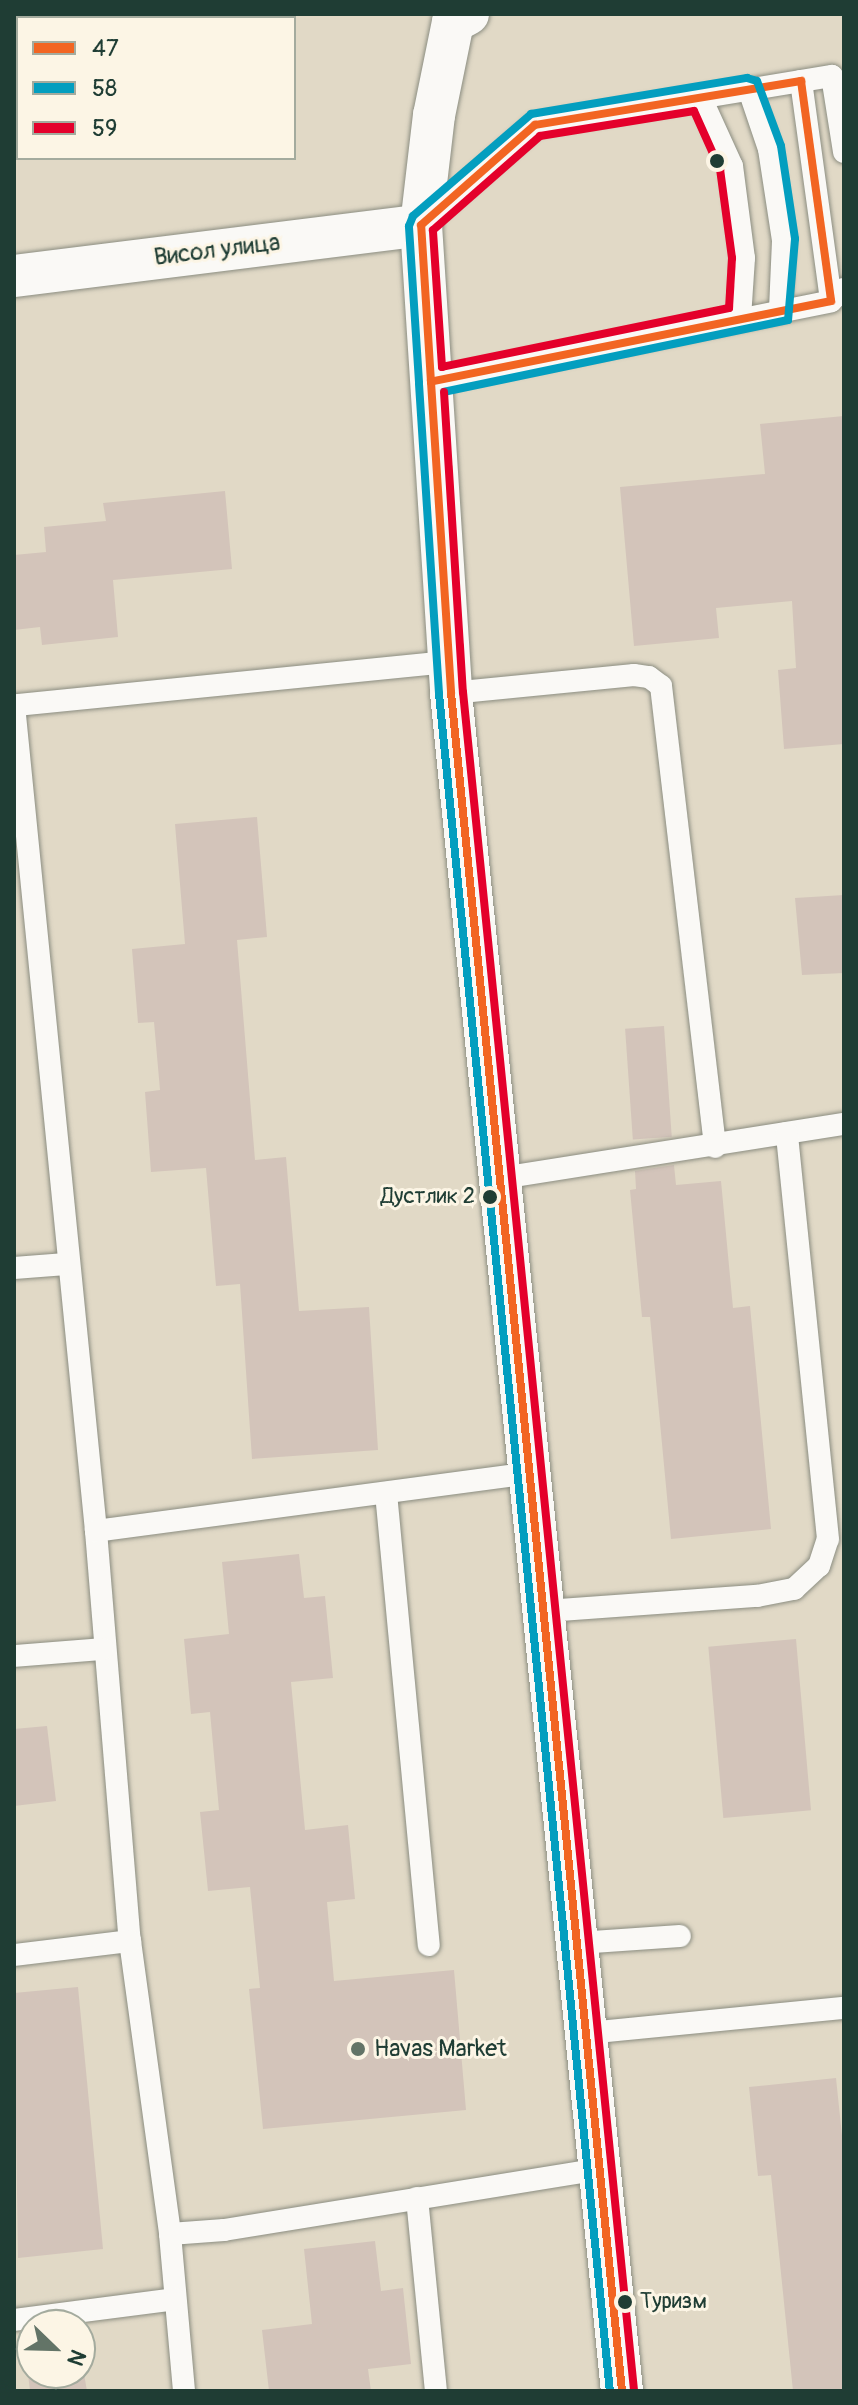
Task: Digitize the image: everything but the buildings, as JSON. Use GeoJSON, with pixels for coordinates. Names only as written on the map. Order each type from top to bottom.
{"type":"FeatureCollection","features":[{"type":"Feature","properties":{"kind":"street"},"geometry":{"type":"LineString","coordinates":[[468,14],[453,22],[434,115],[421,225],[450,678],[622,2391]]}},
{"type":"Feature","properties":{"kind":"street","name":"Висол улица"},"geometry":{"type":"LineString","coordinates":[[14,276],[421,225]]}},
{"type":"Feature","properties":{"kind":"lane"},"geometry":{"type":"LineString","coordinates":[[421,225],[535,125],[832,76],[844,152]]}},
{"type":"Feature","properties":{"kind":"lane"},"geometry":{"type":"LineString","coordinates":[[431,382],[668,331],[780,311],[838,295],[823,239],[801,81]]}},
{"type":"Feature","properties":{"kind":"lane"},"geometry":{"type":"LineString","coordinates":[[749,90],[769,149],[783,241],[780,311]]}},
{"type":"Feature","properties":{"kind":"lane"},"geometry":{"type":"LineString","coordinates":[[701,98],[732,166],[744,258],[740,318]]}},
{"type":"Feature","properties":{"kind":"lane"},"geometry":{"type":"LineString","coordinates":[[184,2391],[170,2234],[130,1941],[103,1649],[96,1531],[66,1264],[15,705],[450,678],[649,677],[661,686],[715,1147]]}},
{"type":"Feature","properties":{"kind":"lane"},"geometry":{"type":"LineString","coordinates":[[502,1178],[715,1147],[844,1124]]}},
{"type":"Feature","properties":{"kind":"lane"},"geometry":{"type":"LineString","coordinates":[[546,1611],[757,1596],[794,1589],[810,1579],[836,1538],[787,1133]]}},
{"type":"Feature","properties":{"kind":"lane"},"geometry":{"type":"LineString","coordinates":[[14,1268],[66,1264]]}},
{"type":"Feature","properties":{"kind":"lane"},"geometry":{"type":"LineString","coordinates":[[96,1531],[532,1473]]}},
{"type":"Feature","properties":{"kind":"lane"},"geometry":{"type":"LineString","coordinates":[[386,1493],[429,1945]]}},
{"type":"Feature","properties":{"kind":"lane"},"geometry":{"type":"LineString","coordinates":[[14,1656],[103,1649]]}},
{"type":"Feature","properties":{"kind":"lane"},"geometry":{"type":"LineString","coordinates":[[578,1943],[680,1936]]}},
{"type":"Feature","properties":{"kind":"lane"},"geometry":{"type":"LineString","coordinates":[[14,1955],[130,1941]]}},
{"type":"Feature","properties":{"kind":"lane"},"geometry":{"type":"LineString","coordinates":[[587,2033],[844,2008]]}},
{"type":"Feature","properties":{"kind":"lane"},"geometry":{"type":"LineString","coordinates":[[170,2234],[224,2230],[601,2169]]}},
{"type":"Feature","properties":{"kind":"lane"},"geometry":{"type":"LineString","coordinates":[[417,2198],[436,2391]]}},
{"type":"Feature","properties":{"kind":"lane"},"geometry":{"type":"LineString","coordinates":[[14,2320],[175,2299]]}},
{"type":"Feature","properties":{"kind":"transit line","name":"58"},"geometry":{"type":"LineString","coordinates":[[419,382],[409,226],[413,216],[531,114],[747,78],[757,81],[781,146],[795,239],[788,320],[444,392]]}},
{"type":"Feature","properties":{"kind":"transit line","name":"47"},"geometry":{"type":"LineString","coordinates":[[801,81],[831,301],[431,382],[421,225],[535,125],[801,81]]}},
{"type":"Feature","properties":{"kind":"transit line","name":"59"},"geometry":{"type":"LineString","coordinates":[[694,111],[720,169],[732,258],[729,308],[442,367],[433,230],[540,136],[694,111]]}},
{"type":"Feature","properties":{"kind":"transit line","name":"47"},"geometry":{"type":"LineString","coordinates":[[431,382],[451,693],[622,2391]]}},
{"type":"Feature","properties":{"kind":"transit line","name":"58"},"geometry":{"type":"LineString","coordinates":[[419,384],[439,694],[610,2391]]}},
{"type":"Feature","properties":{"kind":"transit line","name":"59"},"geometry":{"type":"LineString","coordinates":[[444,392],[463,692],[634,2390]]}},
{"type":"Feature","properties":{"kind":"place","name":"Дустлик 2"},"geometry":{"type":"Point","coordinates":[490,1197]}},
{"type":"Feature","properties":{"kind":"place","name":"Havas Market"},"geometry":{"type":"Point","coordinates":[358,2049]}},
{"type":"Feature","properties":{"kind":"place","name":"Туризм"},"geometry":{"type":"Point","coordinates":[625,2302]}}]}
